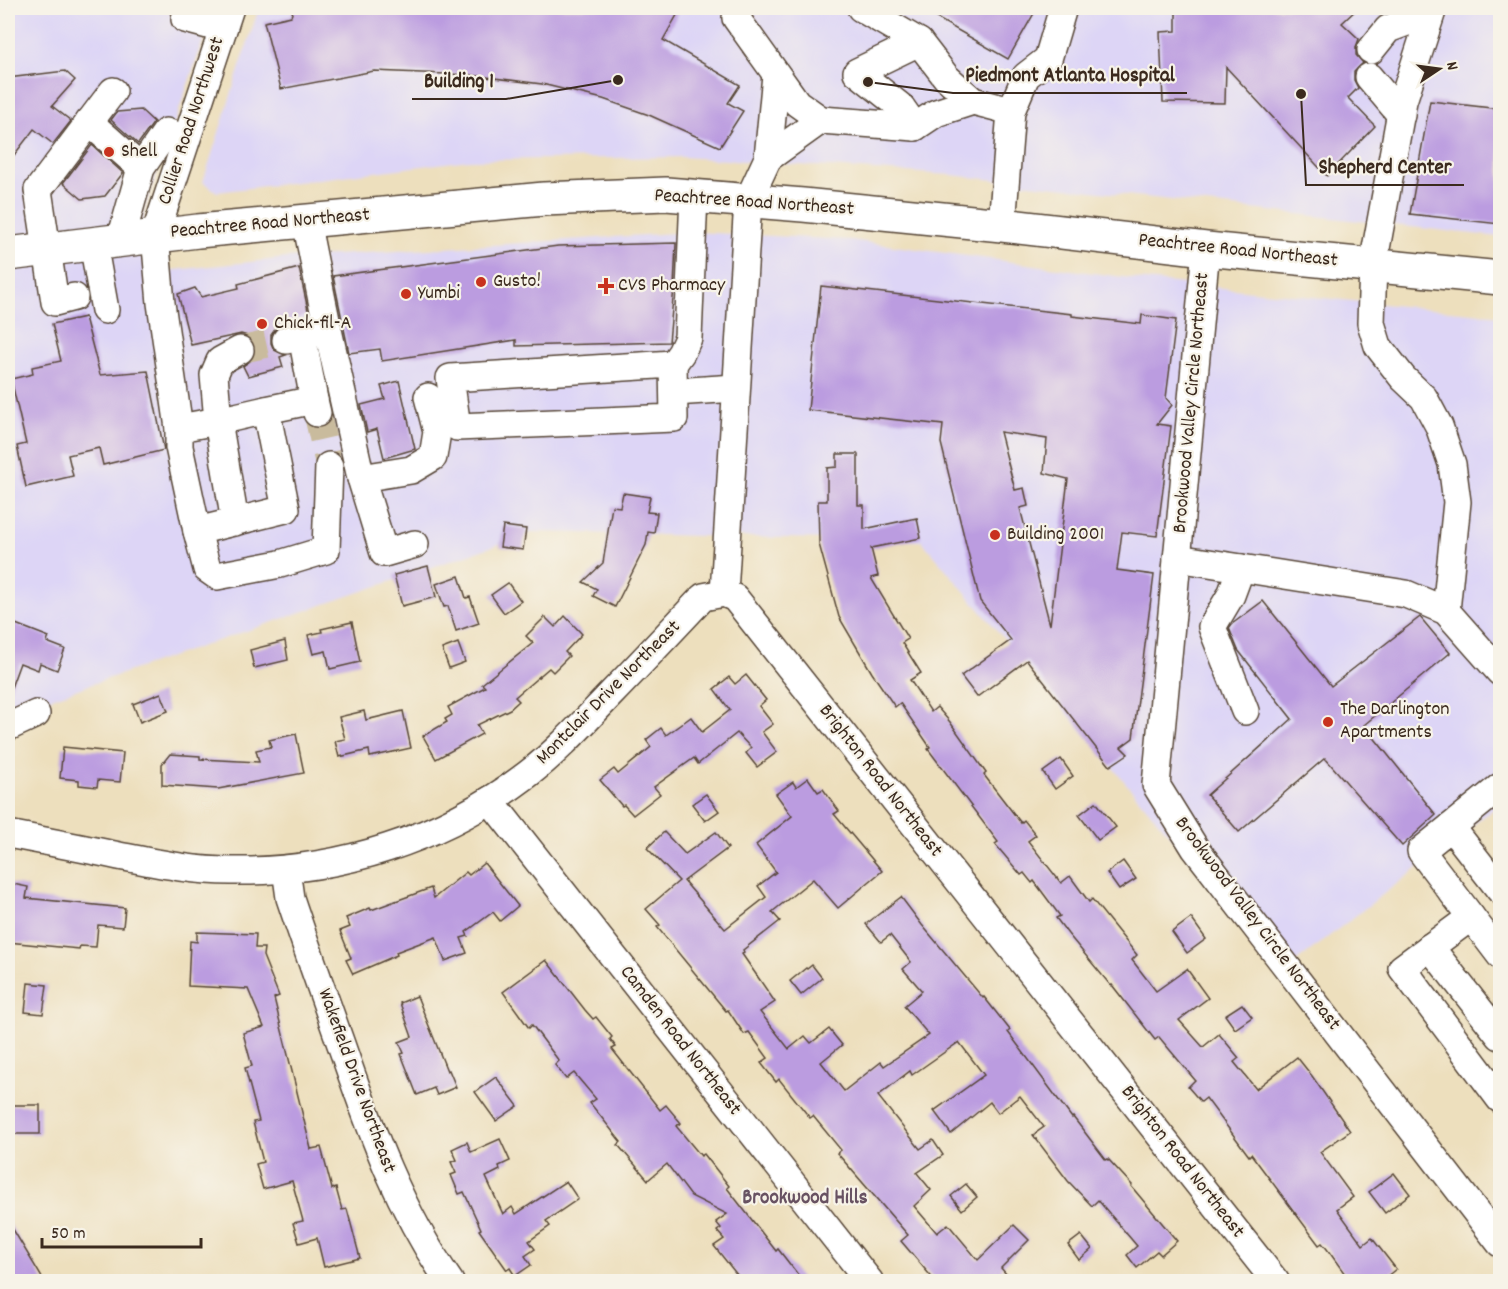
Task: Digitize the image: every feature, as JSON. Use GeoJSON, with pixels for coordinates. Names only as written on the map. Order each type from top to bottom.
{"type":"FeatureCollection","features":[{"type":"Feature","properties":{"kind":"highway","name":"Peachtree Road Northeast"},"geometry":{"type":"LineString","coordinates":[[8,254],[154,235],[544,199],[666,194],[1002,225],[1206,249],[1500,278]]}},
{"type":"Feature","properties":{"kind":"street"},"geometry":{"type":"LineString","coordinates":[[740,8],[736,18],[776,75],[797,103],[821,120],[926,120],[973,101]]}},
{"type":"Feature","properties":{"kind":"street"},"geometry":{"type":"LineString","coordinates":[[751,38],[759,8]]}},
{"type":"Feature","properties":{"kind":"street"},"geometry":{"type":"LineString","coordinates":[[861,8],[919,42],[946,77],[973,101],[1011,111]]}},
{"type":"Feature","properties":{"kind":"street"},"geometry":{"type":"LineString","coordinates":[[1002,225],[1011,111],[1026,76],[1048,59],[1063,8]]}},
{"type":"Feature","properties":{"kind":"street"},"geometry":{"type":"LineString","coordinates":[[1401,115],[1370,64],[1388,29],[1432,10]]}},
{"type":"Feature","properties":{"kind":"street"},"geometry":{"type":"LineString","coordinates":[[1432,10],[1401,115],[1373,265],[1371,323],[1378,346],[1403,378],[1424,398],[1439,426],[1452,464],[1457,502],[1446,611]]}},
{"type":"Feature","properties":{"kind":"street"},"geometry":{"type":"LineString","coordinates":[[185,20],[227,18]]}},
{"type":"Feature","properties":{"kind":"street","name":"Collier Road Northwest"},"geometry":{"type":"LineString","coordinates":[[154,235],[227,18]]}},
{"type":"Feature","properties":{"kind":"street"},"geometry":{"type":"LineString","coordinates":[[919,42],[849,71],[926,120]]}},
{"type":"Feature","properties":{"kind":"street"},"geometry":{"type":"LineString","coordinates":[[724,593],[748,201],[768,158],[776,75]]}},
{"type":"Feature","properties":{"kind":"street"},"geometry":{"type":"LineString","coordinates":[[926,120],[946,77]]}},
{"type":"Feature","properties":{"kind":"street"},"geometry":{"type":"LineString","coordinates":[[74,297],[55,302],[45,249],[38,190],[113,91]]}},
{"type":"Feature","properties":{"kind":"street"},"geometry":{"type":"LineString","coordinates":[[768,158],[821,120]]}},
{"type":"Feature","properties":{"kind":"street"},"geometry":{"type":"LineString","coordinates":[[88,122],[141,168]]}},
{"type":"Feature","properties":{"kind":"street"},"geometry":{"type":"LineString","coordinates":[[105,310],[107,241],[141,168],[166,132],[186,139]]}},
{"type":"Feature","properties":{"kind":"street"},"geometry":{"type":"LineString","coordinates":[[673,364],[450,378],[457,427],[674,418],[673,364],[688,338],[694,196]]}},
{"type":"Feature","properties":{"kind":"street"},"geometry":{"type":"LineString","coordinates":[[306,221],[360,478],[384,553],[415,544]]}},
{"type":"Feature","properties":{"kind":"street"},"geometry":{"type":"LineString","coordinates":[[154,235],[179,428],[179,447],[207,569],[217,576],[280,564],[326,550],[329,466]]}},
{"type":"Feature","properties":{"kind":"street","name":"Brookwood Valley Circle Northeast"},"geometry":{"type":"LineString","coordinates":[[1206,249],[1156,786],[1195,848],[1500,1243]]}},
{"type":"Feature","properties":{"kind":"street"},"geometry":{"type":"LineString","coordinates":[[179,428],[266,410],[315,406],[294,338],[328,330]]}},
{"type":"Feature","properties":{"kind":"street"},"geometry":{"type":"LineString","coordinates":[[235,522],[218,421],[214,375],[220,361],[240,350]]}},
{"type":"Feature","properties":{"kind":"street"},"geometry":{"type":"LineString","coordinates":[[674,392],[736,388]]}},
{"type":"Feature","properties":{"kind":"street"},"geometry":{"type":"LineString","coordinates":[[360,478],[411,470],[433,457],[437,432],[428,397]]}},
{"type":"Feature","properties":{"kind":"street"},"geometry":{"type":"LineString","coordinates":[[197,531],[286,509],[266,410]]}},
{"type":"Feature","properties":{"kind":"street","name":"Brookwood Valley Circle Northeast"},"geometry":{"type":"LineString","coordinates":[[1178,558],[1406,594],[1446,611],[1500,672]]}},
{"type":"Feature","properties":{"kind":"street"},"geometry":{"type":"LineString","coordinates":[[1241,568],[1231,595],[1212,627],[1245,711]]}},
{"type":"Feature","properties":{"kind":"street","name":"Montclair Drive Northeast"},"geometry":{"type":"LineString","coordinates":[[8,834],[174,867],[230,871],[286,869],[339,861],[390,848],[439,828],[490,800],[528,774],[565,743],[704,597],[724,593]]}},
{"type":"Feature","properties":{"kind":"street","name":"Brighton Road Northeast"},"geometry":{"type":"LineString","coordinates":[[724,593],[735,598],[1276,1281]]}},
{"type":"Feature","properties":{"kind":"street"},"geometry":{"type":"LineString","coordinates":[[8,727],[36,714]]}},
{"type":"Feature","properties":{"kind":"street"},"geometry":{"type":"LineString","coordinates":[[1497,796],[1451,827],[1421,851],[1500,955]]}},
{"type":"Feature","properties":{"kind":"street","name":"Camden Road Northeast"},"geometry":{"type":"LineString","coordinates":[[490,800],[870,1281]]}},
{"type":"Feature","properties":{"kind":"street"},"geometry":{"type":"LineString","coordinates":[[1451,827],[1500,890]]}},
{"type":"Feature","properties":{"kind":"street","name":"Wakefield Drive Northeast"},"geometry":{"type":"LineString","coordinates":[[286,869],[290,898],[386,1168],[409,1215],[450,1281]]}},
{"type":"Feature","properties":{"kind":"street"},"geometry":{"type":"LineString","coordinates":[[1471,917],[1402,968],[1500,1099]]}},
{"type":"Feature","properties":{"kind":"street"},"geometry":{"type":"LineString","coordinates":[[1430,947],[1500,1036]]}},
{"type":"Feature","properties":{"kind":"shaded area"},"geometry":{"type":"Polygon","coordinates":[[[8,8],[202,8],[213,12],[144,211],[146,273],[289,258],[692,232],[850,240],[1144,280],[1500,316],[1500,804],[1284,971],[922,541],[534,532],[8,713],[8,8]]]}},
{"type":"Feature","properties":{"kind":"shaded area"},"geometry":{"type":"Polygon","coordinates":[[[259,8],[1500,8],[1500,237],[951,175],[682,157],[469,160],[217,192],[203,182],[259,8]]]}},
{"type":"Feature","properties":{"kind":"building"},"geometry":{"type":"Polygon","coordinates":[[[294,8],[681,8],[663,40],[740,85],[728,103],[743,111],[720,147],[649,115],[603,99],[542,84],[470,75],[374,71],[281,89],[264,22],[291,16],[294,8]]]}},
{"type":"Feature","properties":{"kind":"building"},"geometry":{"type":"Polygon","coordinates":[[[919,8],[1037,8],[1008,59],[919,8]]]}},
{"type":"Feature","properties":{"kind":"building"},"geometry":{"type":"Polygon","coordinates":[[[1176,8],[1358,8],[1342,23],[1359,39],[1356,55],[1363,63],[1354,72],[1354,80],[1358,88],[1348,98],[1375,126],[1327,176],[1226,67],[1225,103],[1163,102],[1160,32],[1176,31],[1176,8]]]}},
{"type":"Feature","properties":{"kind":"building"},"geometry":{"type":"Polygon","coordinates":[[[65,71],[75,80],[52,106],[71,121],[53,144],[34,129],[8,163],[8,78],[65,71]]]}},
{"type":"Feature","properties":{"kind":"building"},"geometry":{"type":"Polygon","coordinates":[[[1430,101],[1500,109],[1500,224],[1410,214],[1430,101]]]}},
{"type":"Feature","properties":{"kind":"building"},"geometry":{"type":"Polygon","coordinates":[[[141,110],[154,122],[138,144],[111,120],[117,112],[141,110]]]}},
{"type":"Feature","properties":{"kind":"building"},"geometry":{"type":"Polygon","coordinates":[[[92,145],[123,173],[105,196],[82,199],[63,183],[92,145]]]}},
{"type":"Feature","properties":{"kind":"building"},"geometry":{"type":"Polygon","coordinates":[[[676,243],[669,342],[516,346],[516,340],[382,361],[380,349],[349,353],[333,276],[558,246],[676,243]]]}},
{"type":"Feature","properties":{"kind":"building"},"geometry":{"type":"Polygon","coordinates":[[[299,268],[309,315],[282,322],[282,325],[276,328],[271,335],[274,350],[286,355],[280,357],[283,367],[248,376],[243,366],[253,359],[256,350],[248,336],[241,334],[191,345],[178,294],[195,288],[201,297],[239,288],[238,284],[299,268]]]}},
{"type":"Feature","properties":{"kind":"building","name":"Building 2001"},"geometry":{"type":"Polygon","coordinates":[[[821,286],[1141,324],[1142,315],[1176,320],[1166,398],[1172,405],[1157,424],[1171,426],[1157,536],[1122,532],[1117,570],[1154,575],[1133,738],[1121,747],[1128,754],[1110,766],[1027,660],[977,697],[961,676],[1011,640],[980,601],[941,443],[943,425],[808,410],[821,286]],[[1000,432],[1015,490],[1024,488],[1028,506],[1020,508],[1050,625],[1068,479],[1044,473],[1047,439],[1000,432]]]}},
{"type":"Feature","properties":{"kind":"building"},"geometry":{"type":"Polygon","coordinates":[[[85,317],[100,375],[148,371],[164,450],[103,465],[99,448],[68,455],[73,476],[26,487],[17,446],[26,444],[11,379],[33,374],[32,367],[61,361],[52,324],[85,317]]]}},
{"type":"Feature","properties":{"kind":"building"},"geometry":{"type":"Polygon","coordinates":[[[399,381],[415,449],[384,458],[377,429],[367,432],[361,405],[385,399],[381,386],[399,381]]]}},
{"type":"Feature","properties":{"kind":"building"},"geometry":{"type":"Polygon","coordinates":[[[837,454],[858,454],[858,505],[864,505],[864,529],[917,518],[921,538],[871,548],[878,576],[871,578],[908,639],[902,643],[921,673],[910,680],[931,712],[937,707],[950,722],[986,773],[984,775],[1021,823],[1024,820],[1036,835],[1028,841],[1061,883],[1070,876],[1089,902],[1092,899],[1137,955],[1132,960],[1156,991],[1187,969],[1208,998],[1179,1020],[1203,1047],[1219,1034],[1239,1058],[1234,1062],[1256,1089],[1297,1057],[1350,1131],[1320,1152],[1353,1197],[1337,1209],[1363,1245],[1372,1238],[1396,1269],[1381,1281],[1350,1281],[1322,1243],[1319,1245],[1206,1098],[1201,1102],[1188,1087],[1195,1080],[1159,1037],[1155,1040],[1068,934],[1056,918],[1060,916],[1034,881],[1032,883],[1024,873],[1021,875],[995,844],[998,842],[928,749],[930,747],[900,703],[895,707],[872,673],[839,617],[819,544],[818,501],[827,501],[827,468],[837,467],[837,454]]]}},
{"type":"Feature","properties":{"kind":"building"},"geometry":{"type":"Polygon","coordinates":[[[623,493],[650,497],[647,512],[657,513],[654,533],[648,532],[646,545],[615,607],[593,596],[597,589],[583,582],[603,563],[612,506],[620,507],[623,493]]]}},
{"type":"Feature","properties":{"kind":"building"},"geometry":{"type":"Polygon","coordinates":[[[503,526],[526,529],[523,550],[500,547],[503,526]]]}},
{"type":"Feature","properties":{"kind":"building"},"geometry":{"type":"Polygon","coordinates":[[[428,566],[436,597],[402,606],[394,575],[428,566]]]}},
{"type":"Feature","properties":{"kind":"building"},"geometry":{"type":"Polygon","coordinates":[[[459,576],[466,598],[470,597],[479,623],[456,631],[448,606],[444,607],[436,584],[459,576]]]}},
{"type":"Feature","properties":{"kind":"building"},"geometry":{"type":"Polygon","coordinates":[[[508,583],[521,601],[504,613],[491,595],[508,583]]]}},
{"type":"Feature","properties":{"kind":"building","name":"The Darlington Apartments"},"geometry":{"type":"Polygon","coordinates":[[[1263,601],[1331,686],[1420,617],[1450,653],[1364,725],[1436,815],[1402,846],[1325,758],[1239,832],[1207,795],[1292,719],[1238,650],[1229,628],[1263,601]]]}},
{"type":"Feature","properties":{"kind":"building"},"geometry":{"type":"Polygon","coordinates":[[[565,616],[582,634],[565,652],[569,656],[553,672],[549,668],[515,697],[519,701],[510,709],[477,725],[482,734],[436,759],[423,736],[447,722],[445,719],[452,715],[448,707],[485,687],[482,684],[533,643],[526,636],[545,617],[555,627],[565,616]]]}},
{"type":"Feature","properties":{"kind":"building"},"geometry":{"type":"Polygon","coordinates":[[[8,621],[49,637],[47,642],[65,649],[57,670],[40,663],[38,670],[20,663],[9,693],[8,621]]]}},
{"type":"Feature","properties":{"kind":"building"},"geometry":{"type":"Polygon","coordinates":[[[352,622],[360,662],[330,669],[326,651],[313,654],[308,635],[322,632],[321,629],[352,622]]]}},
{"type":"Feature","properties":{"kind":"building"},"geometry":{"type":"Polygon","coordinates":[[[285,641],[288,660],[254,668],[250,650],[285,641]]]}},
{"type":"Feature","properties":{"kind":"building"},"geometry":{"type":"Polygon","coordinates":[[[458,643],[465,662],[449,668],[442,649],[458,643]]]}},
{"type":"Feature","properties":{"kind":"building"},"geometry":{"type":"Polygon","coordinates":[[[746,675],[766,700],[759,706],[773,724],[762,732],[777,752],[757,767],[746,753],[751,748],[737,733],[698,764],[694,758],[654,787],[660,794],[633,815],[624,805],[622,806],[600,780],[614,769],[618,774],[651,747],[646,740],[661,728],[666,735],[691,717],[702,732],[730,710],[714,689],[729,677],[735,684],[746,675]]]}},
{"type":"Feature","properties":{"kind":"building"},"geometry":{"type":"Polygon","coordinates":[[[161,693],[168,711],[140,722],[133,704],[161,693]]]}},
{"type":"Feature","properties":{"kind":"building"},"geometry":{"type":"Polygon","coordinates":[[[364,711],[366,720],[403,711],[411,748],[370,757],[369,750],[339,757],[335,741],[345,739],[339,717],[364,711]]]}},
{"type":"Feature","properties":{"kind":"building"},"geometry":{"type":"Polygon","coordinates":[[[296,734],[304,773],[218,789],[162,785],[162,764],[170,754],[200,756],[200,759],[259,762],[256,750],[271,747],[269,740],[296,734]]]}},
{"type":"Feature","properties":{"kind":"building"},"geometry":{"type":"Polygon","coordinates":[[[63,747],[123,753],[120,782],[98,780],[97,787],[79,785],[79,780],[60,778],[63,747]]]}},
{"type":"Feature","properties":{"kind":"building"},"geometry":{"type":"Polygon","coordinates":[[[1061,759],[1073,776],[1055,789],[1043,772],[1061,759]]]}},
{"type":"Feature","properties":{"kind":"building"},"geometry":{"type":"Polygon","coordinates":[[[808,778],[818,792],[823,789],[839,811],[834,814],[882,871],[838,908],[813,879],[772,912],[780,921],[743,950],[742,954],[775,1002],[760,1012],[789,1049],[805,1036],[811,1043],[829,1029],[842,1045],[821,1062],[844,1091],[881,1062],[884,1066],[929,1035],[904,1006],[922,991],[903,969],[911,962],[890,935],[881,942],[866,924],[901,897],[1010,1030],[1008,1032],[1072,1118],[1106,1160],[1108,1159],[1132,1185],[1177,1241],[1161,1255],[1157,1251],[1137,1268],[1127,1255],[1137,1246],[1098,1200],[1092,1206],[1068,1181],[1033,1135],[1044,1127],[1020,1096],[998,1113],[990,1102],[951,1134],[934,1111],[984,1075],[959,1042],[912,1075],[910,1071],[878,1096],[920,1149],[933,1140],[943,1155],[917,1173],[931,1190],[914,1206],[937,1233],[948,1224],[978,1260],[1014,1225],[1029,1240],[1001,1268],[1012,1281],[935,1281],[901,1241],[908,1235],[837,1153],[841,1150],[813,1116],[810,1118],[779,1079],[776,1082],[761,1063],[768,1058],[749,1032],[744,1034],[728,1010],[726,1011],[657,927],[660,925],[646,909],[679,881],[647,848],[664,832],[685,854],[716,832],[728,848],[684,881],[725,929],[766,897],[758,886],[776,872],[756,845],[792,816],[776,794],[793,782],[796,787],[808,778]]]}},
{"type":"Feature","properties":{"kind":"building"},"geometry":{"type":"Polygon","coordinates":[[[706,794],[719,811],[705,821],[692,804],[706,794]]]}},
{"type":"Feature","properties":{"kind":"building"},"geometry":{"type":"Polygon","coordinates":[[[1096,802],[1116,827],[1098,840],[1079,815],[1096,802]]]}},
{"type":"Feature","properties":{"kind":"building"},"geometry":{"type":"Polygon","coordinates":[[[1123,861],[1136,879],[1119,890],[1107,873],[1123,861]]]}},
{"type":"Feature","properties":{"kind":"building"},"geometry":{"type":"Polygon","coordinates":[[[484,863],[518,906],[500,921],[493,912],[466,932],[468,936],[461,938],[467,953],[445,961],[436,937],[396,952],[397,955],[353,974],[346,960],[351,958],[340,931],[350,927],[346,918],[431,888],[434,898],[466,872],[469,875],[484,863]]]}},
{"type":"Feature","properties":{"kind":"building"},"geometry":{"type":"Polygon","coordinates":[[[8,883],[28,887],[26,898],[125,908],[123,927],[98,925],[96,947],[80,946],[79,949],[8,942],[8,883]]]}},
{"type":"Feature","properties":{"kind":"building"},"geometry":{"type":"Polygon","coordinates":[[[1191,918],[1206,939],[1187,953],[1172,932],[1191,918]]]}},
{"type":"Feature","properties":{"kind":"building"},"geometry":{"type":"Polygon","coordinates":[[[197,932],[256,934],[255,948],[264,948],[263,956],[279,996],[274,998],[311,1149],[321,1147],[332,1189],[336,1188],[342,1210],[347,1209],[360,1258],[324,1267],[317,1238],[299,1243],[293,1223],[303,1221],[292,1181],[263,1189],[256,1164],[263,1162],[253,1122],[259,1121],[245,1068],[252,1066],[243,1033],[264,1027],[248,989],[188,986],[190,941],[197,942],[197,932]]]}},
{"type":"Feature","properties":{"kind":"building"},"geometry":{"type":"Polygon","coordinates":[[[546,960],[585,1010],[593,1019],[596,1017],[612,1037],[610,1039],[616,1047],[612,1049],[660,1110],[666,1105],[681,1123],[676,1126],[701,1156],[704,1154],[776,1251],[778,1249],[803,1281],[742,1281],[714,1246],[724,1239],[717,1231],[721,1228],[716,1222],[727,1214],[691,1196],[667,1164],[648,1180],[618,1145],[621,1142],[590,1103],[596,1099],[574,1073],[566,1079],[555,1065],[559,1061],[532,1025],[529,1028],[503,992],[546,960]]]}},
{"type":"Feature","properties":{"kind":"building"},"geometry":{"type":"Polygon","coordinates":[[[812,965],[822,978],[801,995],[790,981],[812,965]]]}},
{"type":"Feature","properties":{"kind":"building"},"geometry":{"type":"Polygon","coordinates":[[[28,983],[47,985],[43,1014],[25,1012],[28,983]]]}},
{"type":"Feature","properties":{"kind":"building"},"geometry":{"type":"Polygon","coordinates":[[[417,996],[447,1071],[449,1070],[456,1087],[437,1095],[434,1088],[417,1095],[401,1054],[404,1053],[399,1042],[412,1037],[400,1003],[417,996]]]}},
{"type":"Feature","properties":{"kind":"building"},"geometry":{"type":"Polygon","coordinates":[[[1242,1004],[1252,1017],[1235,1029],[1225,1015],[1242,1004]]]}},
{"type":"Feature","properties":{"kind":"building"},"geometry":{"type":"Polygon","coordinates":[[[496,1077],[518,1106],[496,1121],[475,1092],[496,1077]]]}},
{"type":"Feature","properties":{"kind":"building"},"geometry":{"type":"Polygon","coordinates":[[[8,1105],[40,1105],[40,1134],[8,1134],[8,1105]]]}},
{"type":"Feature","properties":{"kind":"building"},"geometry":{"type":"Polygon","coordinates":[[[500,1139],[510,1161],[499,1166],[500,1170],[486,1177],[503,1214],[512,1207],[516,1214],[566,1181],[578,1199],[546,1221],[550,1226],[529,1241],[535,1249],[525,1256],[531,1265],[515,1276],[510,1268],[507,1270],[479,1230],[481,1229],[464,1192],[459,1194],[451,1175],[456,1173],[451,1162],[457,1160],[452,1149],[467,1142],[471,1152],[500,1139]]]}},
{"type":"Feature","properties":{"kind":"building"},"geometry":{"type":"Polygon","coordinates":[[[1394,1173],[1410,1194],[1385,1213],[1369,1192],[1394,1173]]]}},
{"type":"Feature","properties":{"kind":"building"},"geometry":{"type":"Polygon","coordinates":[[[966,1184],[977,1197],[962,1210],[951,1196],[966,1184]]]}},
{"type":"Feature","properties":{"kind":"building"},"geometry":{"type":"Polygon","coordinates":[[[8,1221],[44,1281],[8,1281],[8,1221]]]}},
{"type":"Feature","properties":{"kind":"building"},"geometry":{"type":"Polygon","coordinates":[[[1081,1235],[1092,1249],[1079,1260],[1068,1245],[1081,1235]]]}},
{"type":"Feature","properties":{"kind":"tunnel"},"geometry":{"type":"LineString","coordinates":[[240,350],[286,340]]}},
{"type":"Feature","properties":{"kind":"tunnel"},"geometry":{"type":"LineString","coordinates":[[317,413],[329,466]]}},
{"type":"Feature","properties":{"kind":"place","name":"Building 1"},"geometry":{"type":"Point","coordinates":[618,80]}},
{"type":"Feature","properties":{"kind":"place","name":"Piedmont Atlanta Hospital"},"geometry":{"type":"Point","coordinates":[868,82]}},
{"type":"Feature","properties":{"kind":"place","name":"Shepherd Center"},"geometry":{"type":"Point","coordinates":[1301,94]}},
{"type":"Feature","properties":{"kind":"place","name":"Shell"},"geometry":{"type":"Point","coordinates":[109,152]}},
{"type":"Feature","properties":{"kind":"place","name":"Gusto!"},"geometry":{"type":"Point","coordinates":[481,282]}},
{"type":"Feature","properties":{"kind":"place","name":"CVS Pharmacy"},"geometry":{"type":"Point","coordinates":[606,286]}},
{"type":"Feature","properties":{"kind":"place","name":"Yumbi"},"geometry":{"type":"Point","coordinates":[406,294]}},
{"type":"Feature","properties":{"kind":"place","name":"Chick-fil-A"},"geometry":{"type":"Point","coordinates":[262,324]}},
{"type":"Feature","properties":{"kind":"place","name":"Building 2001"},"geometry":{"type":"Point","coordinates":[995,535]}},
{"type":"Feature","properties":{"kind":"place","name":"The Darlington Apartments"},"geometry":{"type":"Point","coordinates":[1328,722]}},
{"type":"Feature","properties":{"kind":"district","name":"Brookwood Hills"},"geometry":{"type":"Point","coordinates":[805,1199]}}]}
